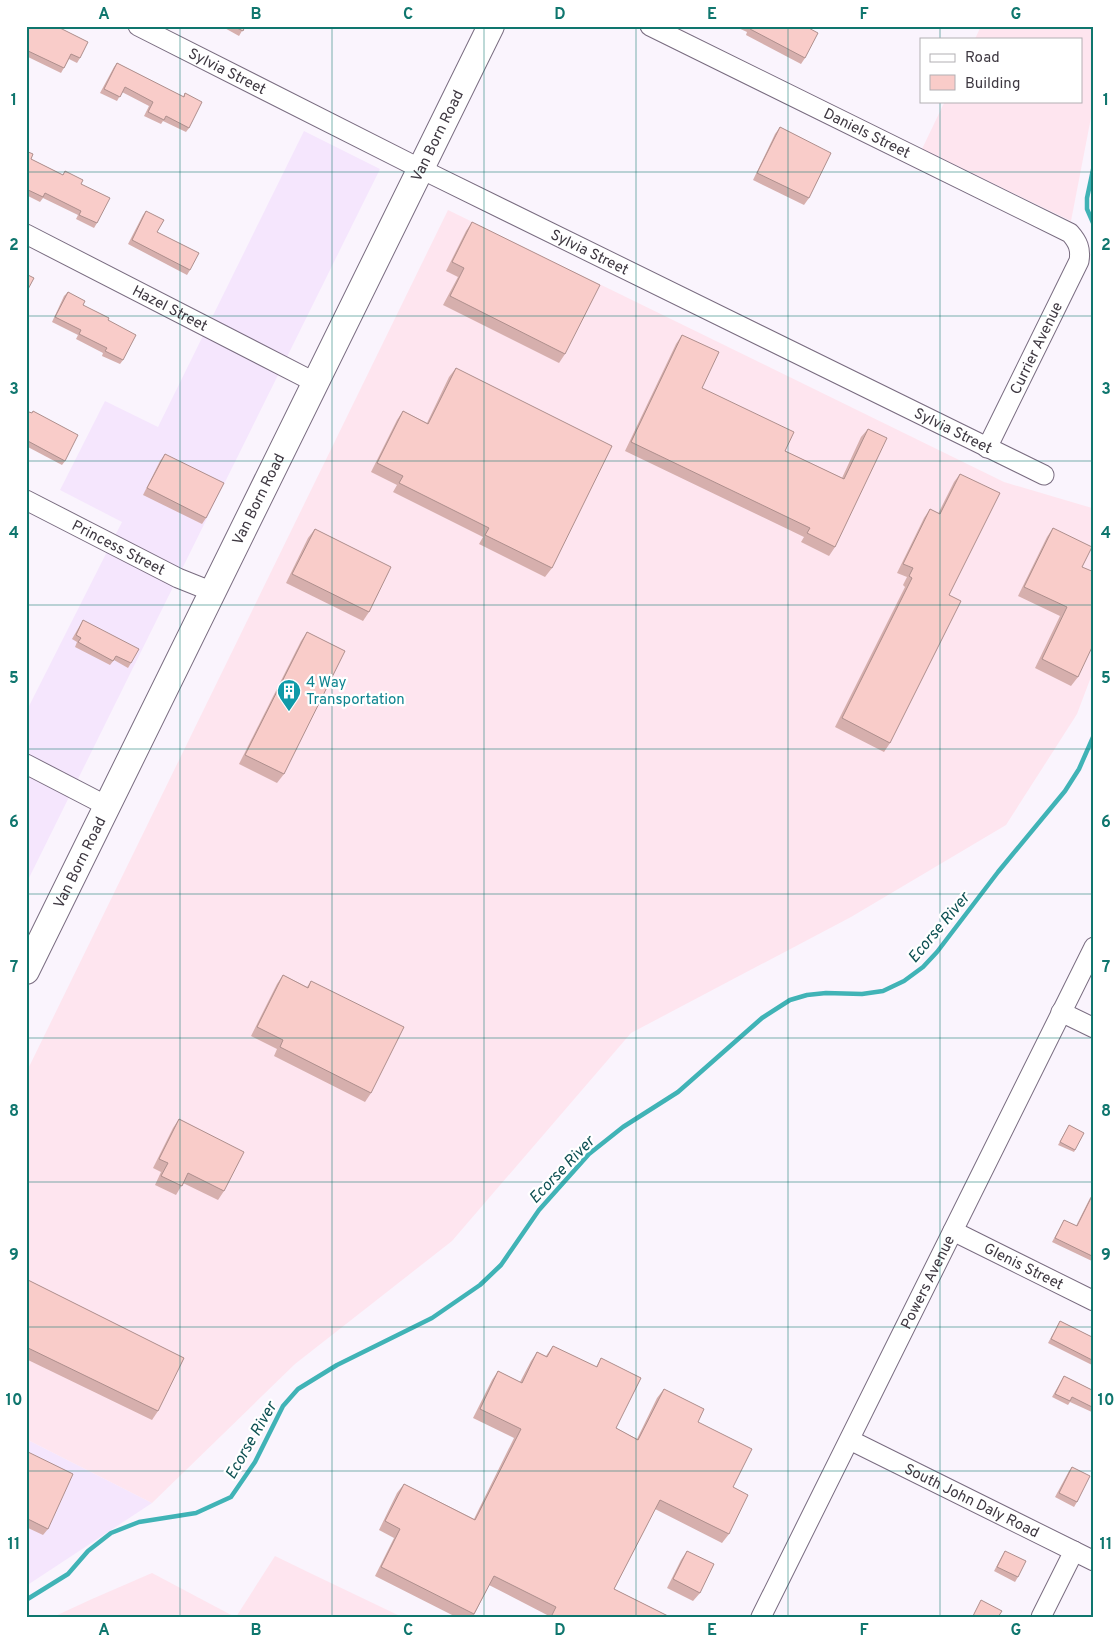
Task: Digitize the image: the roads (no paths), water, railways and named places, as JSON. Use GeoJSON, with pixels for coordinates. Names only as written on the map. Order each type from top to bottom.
{"type":"FeatureCollection","features":[{"type":"Feature","properties":{"kind":"main road","name":"Van Born Road"},"geometry":{"type":"LineString","coordinates":[[26,971],[491,26]]}},
{"type":"Feature","properties":{"kind":"street","name":"Sylvia Street"},"geometry":{"type":"LineString","coordinates":[[138,26],[421,169],[1044,476]]}},
{"type":"Feature","properties":{"kind":"street","name":"Daniels Street"},"geometry":{"type":"LineString","coordinates":[[650,26],[1070,233],[1077,241],[1079,247]]}},
{"type":"Feature","properties":{"kind":"street","name":"Hazel Street"},"geometry":{"type":"LineString","coordinates":[[26,234],[316,383]]}},
{"type":"Feature","properties":{"kind":"street","name":"Currier Avenue"},"geometry":{"type":"LineString","coordinates":[[987,448],[1079,261],[1079,247]]}},
{"type":"Feature","properties":{"kind":"street","name":"Princess Street"},"geometry":{"type":"LineString","coordinates":[[26,500],[178,578],[213,592]]}},
{"type":"Feature","properties":{"kind":"street"},"geometry":{"type":"LineString","coordinates":[[26,764],[107,806]]}},
{"type":"Feature","properties":{"kind":"street","name":"Powers Avenue"},"geometry":{"type":"LineString","coordinates":[[762,1617],[1094,947]]}},
{"type":"Feature","properties":{"kind":"street"},"geometry":{"type":"LineString","coordinates":[[1062,1012],[1094,1028]]}},
{"type":"Feature","properties":{"kind":"street","name":"Glenis Street"},"geometry":{"type":"LineString","coordinates":[[953,1231],[1094,1302]]}},
{"type":"Feature","properties":{"kind":"street","name":"South John Daly Road"},"geometry":{"type":"LineString","coordinates":[[850,1440],[1094,1561]]}},
{"type":"Feature","properties":{"kind":"street"},"geometry":{"type":"LineString","coordinates":[[1041,1617],[1074,1551]]}},
{"type":"Feature","properties":{"kind":"waterway","name":"Ecorse River"},"geometry":{"type":"LineString","coordinates":[[1094,165],[1087,198],[1087,209],[1094,225]]}},
{"type":"Feature","properties":{"kind":"waterway","name":"Ecorse River"},"geometry":{"type":"LineString","coordinates":[[26,1600],[68,1574],[88,1551],[111,1533],[139,1522],[196,1513],[231,1497],[255,1462],[283,1406],[298,1389],[337,1365],[432,1318],[480,1285],[501,1265],[539,1210],[589,1154],[623,1127],[678,1092],[762,1018],[790,1000],[807,995],[826,993],[862,994],[883,991],[904,981],[923,967],[1065,791],[1079,769],[1094,735]]}},
{"type":"Feature","properties":{"kind":"place","name":"4 Way Transportation"},"geometry":{"type":"Point","coordinates":[289,712]}}]}
